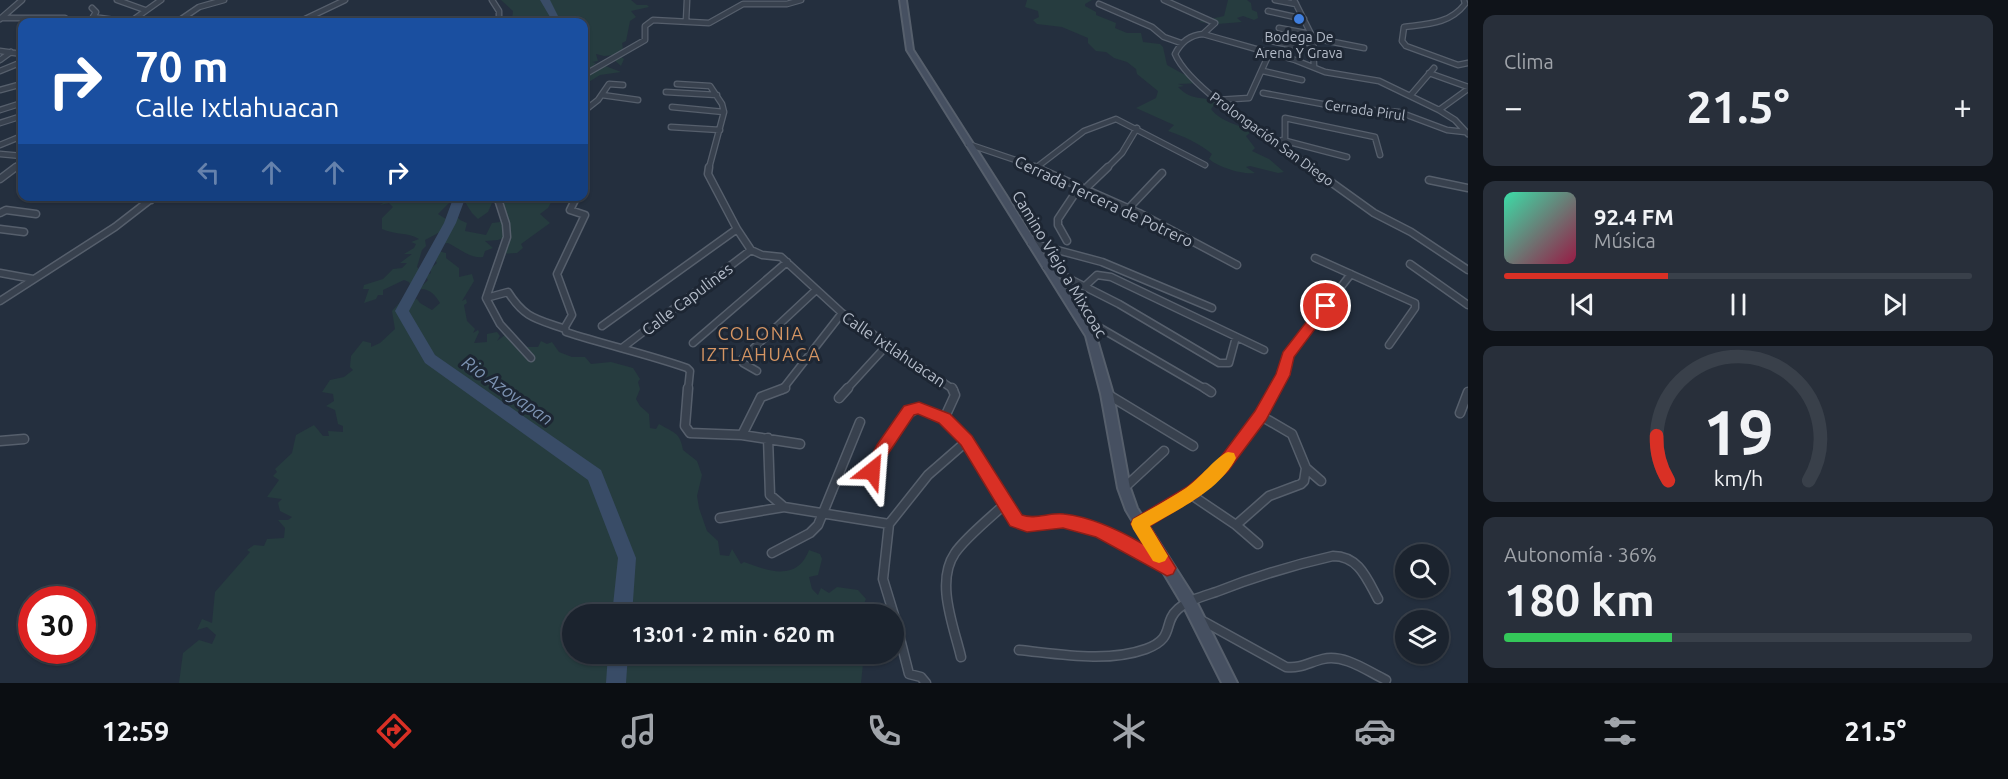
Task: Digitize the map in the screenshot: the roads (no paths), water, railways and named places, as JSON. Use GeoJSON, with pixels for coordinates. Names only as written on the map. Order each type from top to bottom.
{"type":"FeatureCollection","features":[{"type":"Feature","properties":{"kind":"main road","name":"Camino Viejo a Mixcoac"},"geometry":{"type":"LineString","coordinates":[[903,0],[910,50],[1091,336],[1107,394],[1124,488],[1139,524],[1189,602],[1230,683]]}},
{"type":"Feature","properties":{"kind":"street"},"geometry":{"type":"LineString","coordinates":[[0,19],[22,0]]}},
{"type":"Feature","properties":{"kind":"street"},"geometry":{"type":"LineString","coordinates":[[117,0],[145,10]]}},
{"type":"Feature","properties":{"kind":"street"},"geometry":{"type":"LineString","coordinates":[[135,18],[161,0]]}},
{"type":"Feature","properties":{"kind":"street"},"geometry":{"type":"LineString","coordinates":[[183,18],[199,7],[224,0]]}},
{"type":"Feature","properties":{"kind":"street"},"geometry":{"type":"LineString","coordinates":[[307,18],[345,0]]}},
{"type":"Feature","properties":{"kind":"street"},"geometry":{"type":"LineString","coordinates":[[492,0],[499,11],[499,18]]}},
{"type":"Feature","properties":{"kind":"street"},"geometry":{"type":"LineString","coordinates":[[686,21],[687,0]]}},
{"type":"Feature","properties":{"kind":"street"},"geometry":{"type":"LineString","coordinates":[[588,73],[645,40],[647,23],[660,20],[709,23],[743,4],[787,4],[801,0]]}},
{"type":"Feature","properties":{"kind":"street"},"geometry":{"type":"LineString","coordinates":[[1164,0],[1215,23],[1203,34]]}},
{"type":"Feature","properties":{"kind":"street"},"geometry":{"type":"LineString","coordinates":[[1275,0],[1295,2],[1312,36],[1315,50],[1314,67]]}},
{"type":"Feature","properties":{"kind":"street"},"geometry":{"type":"LineString","coordinates":[[1464,0],[1465,4],[1459,13],[1447,20],[1404,27],[1402,41],[1406,46],[1458,65],[1468,63]]}},
{"type":"Feature","properties":{"kind":"street"},"geometry":{"type":"LineString","coordinates":[[1099,4],[1152,27],[1164,37],[1181,43],[1193,35],[1203,34],[1295,60],[1325,72],[1379,81],[1439,110],[1455,120],[1467,133]]}},
{"type":"Feature","properties":{"kind":"street"},"geometry":{"type":"LineString","coordinates":[[92,9],[96,12],[93,16],[105,18]]}},
{"type":"Feature","properties":{"kind":"street"},"geometry":{"type":"LineString","coordinates":[[1268,12],[1304,19]]}},
{"type":"Feature","properties":{"kind":"street"},"geometry":{"type":"LineString","coordinates":[[0,19],[18,19]]}},
{"type":"Feature","properties":{"kind":"street"},"geometry":{"type":"LineString","coordinates":[[1279,28],[1364,48]]}},
{"type":"Feature","properties":{"kind":"street"},"geometry":{"type":"LineString","coordinates":[[1266,40],[1315,50]]}},
{"type":"Feature","properties":{"kind":"street","name":"Prolongación San Diego"},"geometry":{"type":"LineString","coordinates":[[1181,43],[1175,54],[1176,60],[1217,100],[1374,213],[1412,232],[1468,270]]}},
{"type":"Feature","properties":{"kind":"street"},"geometry":{"type":"LineString","coordinates":[[0,51],[18,53]]}},
{"type":"Feature","properties":{"kind":"street"},"geometry":{"type":"LineString","coordinates":[[0,60],[11,52]]}},
{"type":"Feature","properties":{"kind":"street"},"geometry":{"type":"LineString","coordinates":[[1217,100],[1249,98],[1269,54]]}},
{"type":"Feature","properties":{"kind":"street"},"geometry":{"type":"LineString","coordinates":[[0,71],[18,64]]}},
{"type":"Feature","properties":{"kind":"street"},"geometry":{"type":"LineString","coordinates":[[1410,96],[1434,68]]}},
{"type":"Feature","properties":{"kind":"street"},"geometry":{"type":"LineString","coordinates":[[1263,71],[1302,80]]}},
{"type":"Feature","properties":{"kind":"street"},"geometry":{"type":"LineString","coordinates":[[1429,73],[1468,88]]}},
{"type":"Feature","properties":{"kind":"street"},"geometry":{"type":"LineString","coordinates":[[588,107],[602,95],[609,84],[623,85]]}},
{"type":"Feature","properties":{"kind":"street"},"geometry":{"type":"LineString","coordinates":[[676,84],[710,86],[717,95],[724,112],[708,174],[737,229],[752,250]]}},
{"type":"Feature","properties":{"kind":"street"},"geometry":{"type":"LineString","coordinates":[[0,90],[18,85]]}},
{"type":"Feature","properties":{"kind":"street"},"geometry":{"type":"LineString","coordinates":[[1393,94],[1394,87]]}},
{"type":"Feature","properties":{"kind":"street"},"geometry":{"type":"LineString","coordinates":[[1439,110],[1468,88]]}},
{"type":"Feature","properties":{"kind":"street"},"geometry":{"type":"LineString","coordinates":[[666,92],[717,95]]}},
{"type":"Feature","properties":{"kind":"street","name":"Cerrada Pirul"},"geometry":{"type":"LineString","coordinates":[[1263,93],[1344,108],[1399,112],[1447,130],[1467,133]]}},
{"type":"Feature","properties":{"kind":"street"},"geometry":{"type":"LineString","coordinates":[[602,95],[638,100]]}},
{"type":"Feature","properties":{"kind":"street"},"geometry":{"type":"LineString","coordinates":[[0,110],[18,104]]}},
{"type":"Feature","properties":{"kind":"street"},"geometry":{"type":"LineString","coordinates":[[11,106],[18,114]]}},
{"type":"Feature","properties":{"kind":"street"},"geometry":{"type":"LineString","coordinates":[[672,107],[724,112]]}},
{"type":"Feature","properties":{"kind":"street"},"geometry":{"type":"LineString","coordinates":[[1285,140],[1285,118],[1375,137],[1380,155]]}},
{"type":"Feature","properties":{"kind":"street"},"geometry":{"type":"LineString","coordinates":[[0,123],[18,119]]}},
{"type":"Feature","properties":{"kind":"street"},"geometry":{"type":"LineString","coordinates":[[1037,167],[1076,136],[1116,119],[1205,165]]}},
{"type":"Feature","properties":{"kind":"street"},"geometry":{"type":"LineString","coordinates":[[671,127],[720,130]]}},
{"type":"Feature","properties":{"kind":"street"},"geometry":{"type":"LineString","coordinates":[[1067,241],[1058,225],[1058,219],[1083,188],[1122,153],[1137,128]]}},
{"type":"Feature","properties":{"kind":"street"},"geometry":{"type":"LineString","coordinates":[[0,145],[18,138]]}},
{"type":"Feature","properties":{"kind":"street"},"geometry":{"type":"LineString","coordinates":[[1273,140],[1285,140],[1347,157]]}},
{"type":"Feature","properties":{"kind":"street","name":"Cerrada Tercera de Potrero"},"geometry":{"type":"LineString","coordinates":[[968,144],[1037,167],[1128,209],[1237,265]]}},
{"type":"Feature","properties":{"kind":"street"},"geometry":{"type":"LineString","coordinates":[[0,154],[18,156]]}},
{"type":"Feature","properties":{"kind":"street"},"geometry":{"type":"LineString","coordinates":[[0,179],[18,165]]}},
{"type":"Feature","properties":{"kind":"street"},"geometry":{"type":"LineString","coordinates":[[1128,209],[1162,173]]}},
{"type":"Feature","properties":{"kind":"street"},"geometry":{"type":"LineString","coordinates":[[1429,180],[1468,188]]}},
{"type":"Feature","properties":{"kind":"street"},"geometry":{"type":"LineString","coordinates":[[0,301],[115,227],[149,201]]}},
{"type":"Feature","properties":{"kind":"street"},"geometry":{"type":"LineString","coordinates":[[499,201],[506,224],[507,237],[486,298],[500,324],[531,358]]}},
{"type":"Feature","properties":{"kind":"street"},"geometry":{"type":"LineString","coordinates":[[565,329],[572,315],[557,274],[585,215],[570,210],[574,201]]}},
{"type":"Feature","properties":{"kind":"street"},"geometry":{"type":"LineString","coordinates":[[0,213],[6,210],[36,214]]}},
{"type":"Feature","properties":{"kind":"street"},"geometry":{"type":"LineString","coordinates":[[0,229],[24,232]]}},
{"type":"Feature","properties":{"kind":"street"},"geometry":{"type":"LineString","coordinates":[[602,326],[737,229]]}},
{"type":"Feature","properties":{"kind":"street"},"geometry":{"type":"LineString","coordinates":[[1031,243],[1066,250],[1109,263],[1212,308]]}},
{"type":"Feature","properties":{"kind":"street","name":"Calle Ixtlahuacan"},"geometry":{"type":"LineString","coordinates":[[752,250],[762,255],[778,256],[787,262],[842,313],[889,343],[955,391],[951,406],[944,418]]}},
{"type":"Feature","properties":{"kind":"street","name":"Calle Capulines"},"geometry":{"type":"LineString","coordinates":[[622,348],[752,250]]}},
{"type":"Feature","properties":{"kind":"street"},"geometry":{"type":"LineString","coordinates":[[1315,258],[1415,303],[1415,308],[1389,345]]}},
{"type":"Feature","properties":{"kind":"street"},"geometry":{"type":"LineString","coordinates":[[693,342],[787,262]]}},
{"type":"Feature","properties":{"kind":"street"},"geometry":{"type":"LineString","coordinates":[[1410,264],[1468,305]]}},
{"type":"Feature","properties":{"kind":"street"},"geometry":{"type":"LineString","coordinates":[[1046,267],[1085,286],[1224,365],[1230,361],[1236,337]]}},
{"type":"Feature","properties":{"kind":"street"},"geometry":{"type":"LineString","coordinates":[[0,273],[33,279]]}},
{"type":"Feature","properties":{"kind":"street"},"geometry":{"type":"LineString","coordinates":[[1139,524],[1190,494],[1223,466],[1261,416],[1283,375],[1288,356],[1351,274]]}},
{"type":"Feature","properties":{"kind":"street"},"geometry":{"type":"LineString","coordinates":[[1085,286],[1097,275],[1111,276],[1264,350]]}},
{"type":"Feature","properties":{"kind":"street"},"geometry":{"type":"LineString","coordinates":[[757,371],[742,363],[742,359],[816,290]]}},
{"type":"Feature","properties":{"kind":"street"},"geometry":{"type":"LineString","coordinates":[[486,298],[508,292],[518,308],[527,315],[608,346],[644,353],[687,368],[690,371],[686,431],[693,434],[742,435],[800,444]]}},
{"type":"Feature","properties":{"kind":"street"},"geometry":{"type":"LineString","coordinates":[[742,435],[761,398],[784,389],[842,313]]}},
{"type":"Feature","properties":{"kind":"street"},"geometry":{"type":"LineString","coordinates":[[1078,315],[1211,392]]}},
{"type":"Feature","properties":{"kind":"street"},"geometry":{"type":"LineString","coordinates":[[839,398],[889,343]]}},
{"type":"Feature","properties":{"kind":"street"},"geometry":{"type":"LineString","coordinates":[[1460,413],[1468,392]]}},
{"type":"Feature","properties":{"kind":"street"},"geometry":{"type":"LineString","coordinates":[[1107,394],[1193,446]]}},
{"type":"Feature","properties":{"kind":"street"},"geometry":{"type":"LineString","coordinates":[[872,471],[882,450],[914,408],[944,418],[967,441],[1013,518],[1027,525],[1063,521],[1098,530],[1125,542],[1167,568]]}},
{"type":"Feature","properties":{"kind":"street"},"geometry":{"type":"LineString","coordinates":[[1261,416],[1292,434],[1306,468],[1321,481]]}},
{"type":"Feature","properties":{"kind":"street"},"geometry":{"type":"LineString","coordinates":[[772,553],[810,533],[818,525],[860,422]]}},
{"type":"Feature","properties":{"kind":"street"},"geometry":{"type":"LineString","coordinates":[[768,438],[770,495],[783,507]]}},
{"type":"Feature","properties":{"kind":"street"},"geometry":{"type":"LineString","coordinates":[[0,441],[24,439]]}},
{"type":"Feature","properties":{"kind":"street"},"geometry":{"type":"LineString","coordinates":[[891,604],[883,579],[889,524],[928,475],[967,441]]}},
{"type":"Feature","properties":{"kind":"street"},"geometry":{"type":"LineString","coordinates":[[1124,488],[1164,451]]}},
{"type":"Feature","properties":{"kind":"street"},"geometry":{"type":"LineString","coordinates":[[1236,525],[1269,496],[1301,484],[1304,481],[1306,468]]}},
{"type":"Feature","properties":{"kind":"street"},"geometry":{"type":"LineString","coordinates":[[1190,494],[1258,543]]}},
{"type":"Feature","properties":{"kind":"street"},"geometry":{"type":"LineString","coordinates":[[961,657],[947,584],[950,560],[1005,504]]}},
{"type":"Feature","properties":{"kind":"street"},"geometry":{"type":"LineString","coordinates":[[720,518],[783,507],[889,524]]}},
{"type":"Feature","properties":{"kind":"street"},"geometry":{"type":"LineString","coordinates":[[1019,650],[1104,656],[1136,651],[1160,643],[1168,633],[1173,615],[1189,602],[1290,565],[1333,556],[1345,556],[1351,560],[1359,568],[1378,599]]}},
{"type":"Feature","properties":{"kind":"street"},"geometry":{"type":"LineString","coordinates":[[1196,616],[1286,667],[1293,669],[1330,657],[1386,680]]}},
{"type":"Feature","properties":{"kind":"street"},"geometry":{"type":"LineString","coordinates":[[904,654],[909,674],[921,677],[926,683]]}},
{"type":"Feature","properties":{"kind":"waterway","name":"Rio Azoyapan"},"geometry":{"type":"LineString","coordinates":[[545,0],[555,18]]}},
{"type":"Feature","properties":{"kind":"waterway","name":"Rio Azoyapan"},"geometry":{"type":"LineString","coordinates":[[458,201],[450,223],[402,311],[430,359],[595,475],[627,558],[623,604]]}},
{"type":"Feature","properties":{"kind":"waterway","name":"Rio Azoyapan"},"geometry":{"type":"LineString","coordinates":[[616,683],[617,664]]}},
{"type":"Feature","properties":{"kind":"place","name":"Bodega De Arena Y Grava"},"geometry":{"type":"Point","coordinates":[1299,19]}},
{"type":"Feature","properties":{"kind":"district","name":"COLONIA IZTLAHUACA"},"geometry":{"type":"Point","coordinates":[761,343]}}]}
